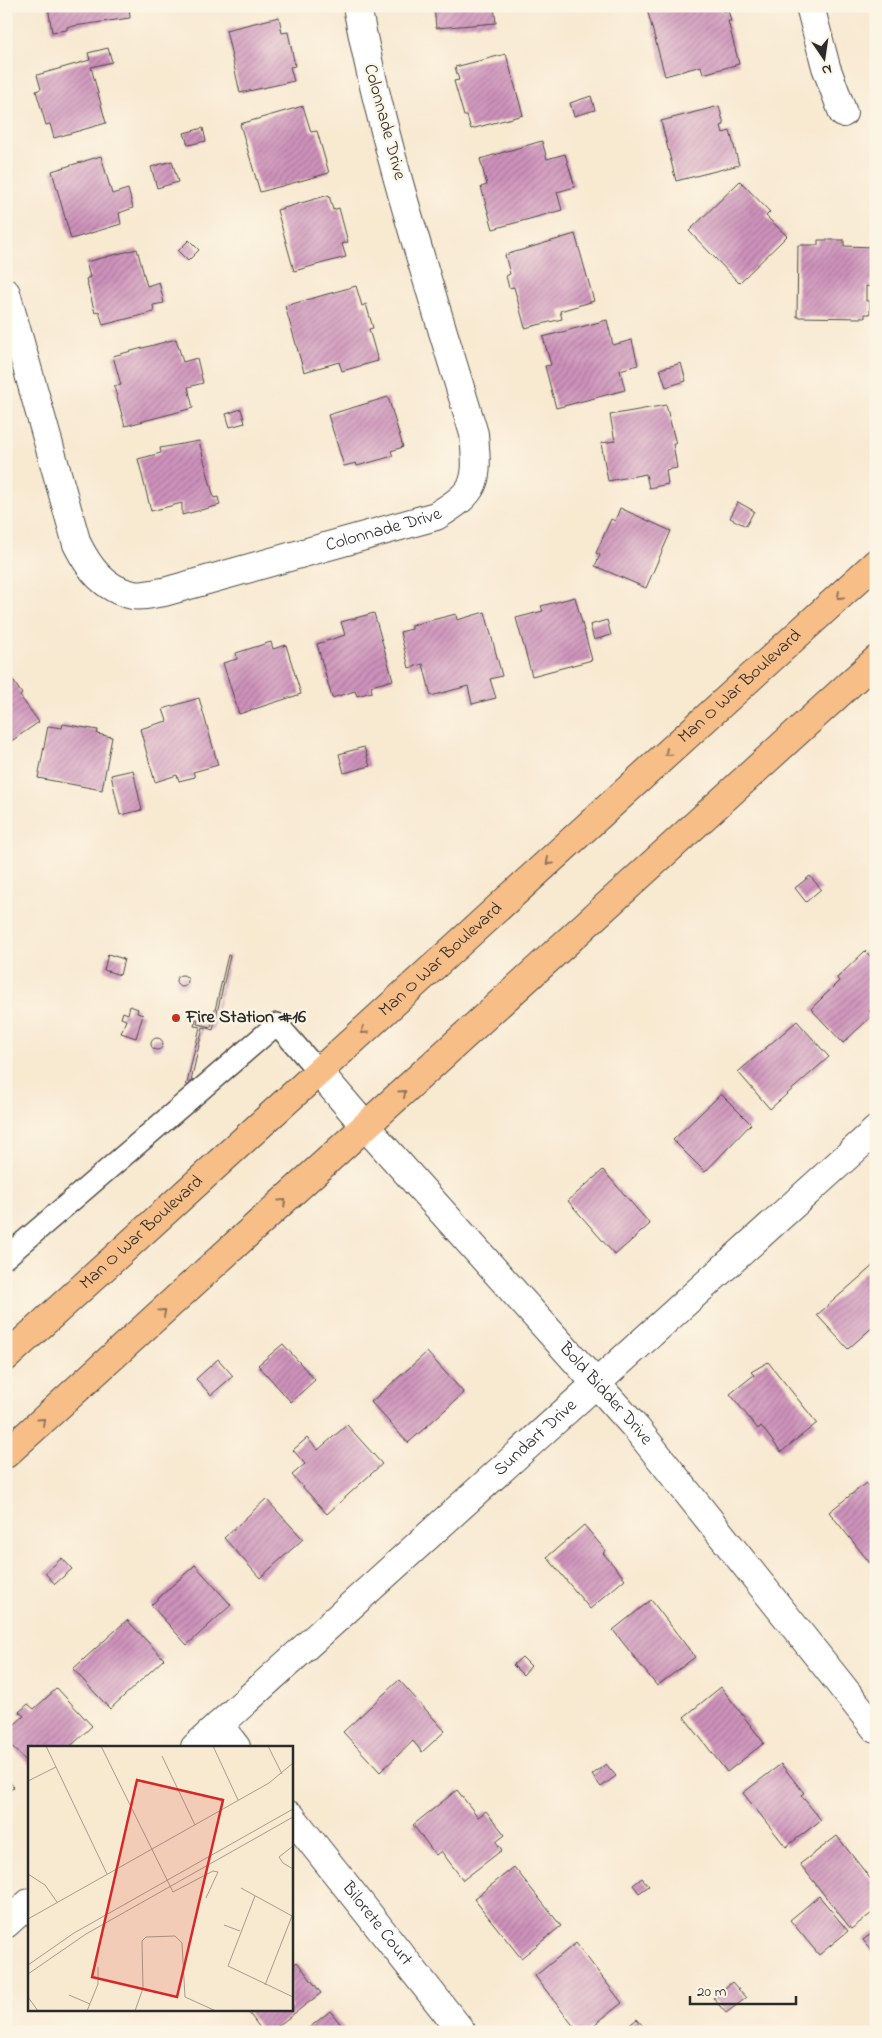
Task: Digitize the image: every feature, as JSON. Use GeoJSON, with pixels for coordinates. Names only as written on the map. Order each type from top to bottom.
{"type":"FeatureCollection","features":[{"type":"Feature","properties":{"kind":"main road","name":"Man O War Boulevard"},"geometry":{"type":"LineString","coordinates":[[6,1357],[876,563]]}},
{"type":"Feature","properties":{"kind":"main road"},"geometry":{"type":"LineString","coordinates":[[6,1454],[876,660]]}},
{"type":"Feature","properties":{"kind":"street","name":"Colonnade Drive"},"geometry":{"type":"LineString","coordinates":[[6,293],[77,544],[88,564],[99,578],[116,588],[134,595],[164,592],[436,516],[454,505],[469,492],[477,470],[474,434],[409,217],[366,53],[357,6]]}},
{"type":"Feature","properties":{"kind":"street"},"geometry":{"type":"LineString","coordinates":[[810,6],[826,67],[844,113]]}},
{"type":"Feature","properties":{"kind":"street","name":"Bold Bidder Drive"},"geometry":{"type":"LineString","coordinates":[[319,1072],[636,1428],[876,1729]]}},
{"type":"Feature","properties":{"kind":"street","name":"Sundart Drive"},"geometry":{"type":"LineString","coordinates":[[196,1746],[876,1130]]}},
{"type":"Feature","properties":{"kind":"street"},"geometry":{"type":"LineString","coordinates":[[219,1725],[235,1746]]}},
{"type":"Feature","properties":{"kind":"street","name":"Bilorete Court"},"geometry":{"type":"LineString","coordinates":[[292,1817],[462,2032]]}},
{"type":"Feature","properties":{"kind":"street"},"geometry":{"type":"LineString","coordinates":[[6,1924],[28,1904]]}},
{"type":"Feature","properties":{"kind":"lane"},"geometry":{"type":"LineString","coordinates":[[6,1257],[277,1024],[319,1072]]}},
{"type":"Feature","properties":{"kind":"building"},"geometry":{"type":"Polygon","coordinates":[[[48,6],[129,6],[130,18],[67,27],[67,30],[52,32],[48,6]]]}},
{"type":"Feature","properties":{"kind":"building"},"geometry":{"type":"Polygon","coordinates":[[[434,6],[494,6],[496,23],[436,28],[434,6]]]}},
{"type":"Feature","properties":{"kind":"building"},"geometry":{"type":"Polygon","coordinates":[[[659,6],[722,6],[723,12],[728,10],[731,21],[728,21],[739,64],[703,74],[701,66],[665,76],[647,9],[659,6]]]}},
{"type":"Feature","properties":{"kind":"building"},"geometry":{"type":"Polygon","coordinates":[[[279,17],[282,33],[288,32],[295,66],[290,67],[294,81],[240,93],[226,30],[279,17]]]}},
{"type":"Feature","properties":{"kind":"building"},"geometry":{"type":"Polygon","coordinates":[[[108,48],[112,62],[91,67],[106,123],[54,138],[50,124],[46,125],[36,91],[41,89],[37,75],[90,60],[88,53],[108,48]]]}},
{"type":"Feature","properties":{"kind":"building"},"geometry":{"type":"Polygon","coordinates":[[[506,54],[523,115],[471,129],[467,116],[464,116],[454,81],[459,80],[455,67],[506,54]]]}},
{"type":"Feature","properties":{"kind":"building"},"geometry":{"type":"Polygon","coordinates":[[[591,96],[595,110],[574,116],[570,103],[591,96]]]}},
{"type":"Feature","properties":{"kind":"building"},"geometry":{"type":"Polygon","coordinates":[[[303,106],[311,132],[317,131],[329,173],[260,192],[240,124],[303,106]]]}},
{"type":"Feature","properties":{"kind":"building"},"geometry":{"type":"Polygon","coordinates":[[[719,106],[724,125],[721,126],[723,133],[730,131],[739,165],[676,181],[661,121],[719,106]]]}},
{"type":"Feature","properties":{"kind":"building"},"geometry":{"type":"Polygon","coordinates":[[[203,128],[206,141],[188,145],[184,133],[203,128]]]}},
{"type":"Feature","properties":{"kind":"building"},"geometry":{"type":"Polygon","coordinates":[[[542,141],[547,159],[565,154],[575,187],[557,192],[562,210],[493,229],[481,187],[487,185],[480,159],[542,141]]]}},
{"type":"Feature","properties":{"kind":"building"},"geometry":{"type":"Polygon","coordinates":[[[101,156],[112,194],[128,189],[133,208],[119,213],[121,224],[71,239],[52,171],[101,156]]]}},
{"type":"Feature","properties":{"kind":"building"},"geometry":{"type":"Polygon","coordinates":[[[172,161],[178,182],[157,188],[151,167],[172,161]]]}},
{"type":"Feature","properties":{"kind":"building"},"geometry":{"type":"Polygon","coordinates":[[[740,181],[770,212],[766,216],[787,236],[739,283],[689,231],[740,181]]]}},
{"type":"Feature","properties":{"kind":"building"},"geometry":{"type":"Polygon","coordinates":[[[329,195],[333,210],[339,208],[348,242],[342,244],[346,257],[294,271],[277,210],[329,195]]]}},
{"type":"Feature","properties":{"kind":"building"},"geometry":{"type":"Polygon","coordinates":[[[575,234],[594,301],[560,311],[562,319],[525,328],[514,287],[509,288],[506,276],[510,274],[505,255],[575,234]]]}},
{"type":"Feature","properties":{"kind":"building"},"geometry":{"type":"Polygon","coordinates":[[[189,240],[199,250],[188,261],[178,251],[189,240]]]}},
{"type":"Feature","properties":{"kind":"building"},"geometry":{"type":"Polygon","coordinates":[[[818,240],[844,240],[844,246],[875,247],[875,282],[870,282],[870,287],[866,286],[866,301],[870,301],[870,314],[865,314],[865,318],[797,317],[798,245],[818,245],[818,240]]]}},
{"type":"Feature","properties":{"kind":"building"},"geometry":{"type":"Polygon","coordinates":[[[137,249],[147,286],[159,282],[164,303],[153,305],[154,312],[103,325],[99,311],[95,313],[86,279],[90,277],[86,262],[137,249]]]}},
{"type":"Feature","properties":{"kind":"building"},"geometry":{"type":"Polygon","coordinates":[[[356,286],[362,306],[366,304],[373,328],[369,329],[378,361],[342,371],[339,362],[304,372],[285,306],[356,286]]]}},
{"type":"Feature","properties":{"kind":"building"},"geometry":{"type":"Polygon","coordinates":[[[607,320],[613,345],[632,340],[638,365],[620,370],[625,390],[556,408],[545,366],[551,365],[543,337],[607,320]]]}},
{"type":"Feature","properties":{"kind":"building"},"geometry":{"type":"Polygon","coordinates":[[[176,339],[183,362],[197,358],[203,383],[188,387],[193,408],[125,426],[114,386],[121,385],[113,356],[176,339]]]}},
{"type":"Feature","properties":{"kind":"building"},"geometry":{"type":"Polygon","coordinates":[[[681,363],[686,381],[666,387],[660,369],[681,363]]]}},
{"type":"Feature","properties":{"kind":"building"},"geometry":{"type":"Polygon","coordinates":[[[388,397],[403,447],[391,451],[393,456],[357,466],[356,463],[344,466],[328,415],[388,397]]]}},
{"type":"Feature","properties":{"kind":"building"},"geometry":{"type":"Polygon","coordinates":[[[666,405],[676,444],[673,444],[677,468],[666,470],[668,484],[649,488],[646,474],[608,481],[601,443],[615,441],[610,415],[666,405]]]}},
{"type":"Feature","properties":{"kind":"building"},"geometry":{"type":"Polygon","coordinates":[[[241,409],[245,423],[230,427],[226,414],[241,409]]]}},
{"type":"Feature","properties":{"kind":"building"},"geometry":{"type":"Polygon","coordinates":[[[199,441],[214,498],[218,497],[220,505],[182,515],[182,503],[151,511],[138,459],[161,453],[160,448],[199,441]]]}},
{"type":"Feature","properties":{"kind":"building"},"geometry":{"type":"Polygon","coordinates":[[[738,502],[754,511],[746,526],[730,518],[738,502]]]}},
{"type":"Feature","properties":{"kind":"building"},"geometry":{"type":"Polygon","coordinates":[[[620,508],[671,531],[646,588],[595,566],[600,555],[596,553],[611,519],[615,521],[620,508]]]}},
{"type":"Feature","properties":{"kind":"building"},"geometry":{"type":"Polygon","coordinates":[[[575,597],[592,660],[532,676],[516,618],[543,611],[541,606],[575,597]]]}},
{"type":"Feature","properties":{"kind":"building"},"geometry":{"type":"Polygon","coordinates":[[[485,612],[502,676],[490,679],[496,698],[472,704],[468,686],[431,696],[423,664],[409,668],[400,632],[412,629],[412,625],[456,614],[457,620],[485,612]]]}},
{"type":"Feature","properties":{"kind":"building"},"geometry":{"type":"Polygon","coordinates":[[[374,613],[393,680],[371,686],[372,692],[357,696],[355,691],[332,698],[317,644],[345,635],[341,622],[374,613]]]}},
{"type":"Feature","properties":{"kind":"building"},"geometry":{"type":"Polygon","coordinates":[[[607,620],[611,635],[594,640],[590,625],[607,620]]]}},
{"type":"Feature","properties":{"kind":"building"},"geometry":{"type":"Polygon","coordinates":[[[271,642],[273,649],[286,645],[301,694],[239,714],[223,663],[237,659],[236,653],[271,642]]]}},
{"type":"Feature","properties":{"kind":"building"},"geometry":{"type":"Polygon","coordinates":[[[8,673],[22,694],[20,696],[39,722],[7,744],[8,673]]]}},
{"type":"Feature","properties":{"kind":"building"},"geometry":{"type":"Polygon","coordinates":[[[199,698],[218,765],[193,772],[195,777],[179,781],[177,775],[155,782],[140,729],[167,721],[163,709],[199,698]]]}},
{"type":"Feature","properties":{"kind":"building"},"geometry":{"type":"Polygon","coordinates":[[[63,724],[98,730],[97,734],[112,737],[102,790],[38,778],[48,726],[62,728],[63,724]]]}},
{"type":"Feature","properties":{"kind":"building"},"geometry":{"type":"Polygon","coordinates":[[[364,747],[370,766],[344,773],[339,754],[364,747]]]}},
{"type":"Feature","properties":{"kind":"building"},"geometry":{"type":"Polygon","coordinates":[[[133,770],[142,810],[120,815],[111,775],[133,770]]]}},
{"type":"Feature","properties":{"kind":"building"},"geometry":{"type":"Polygon","coordinates":[[[810,876],[821,889],[806,902],[795,888],[810,876]]]}},
{"type":"Feature","properties":{"kind":"building"},"geometry":{"type":"Polygon","coordinates":[[[865,951],[876,962],[876,1005],[869,1011],[873,1015],[843,1043],[811,1009],[839,981],[837,978],[865,951]]]}},
{"type":"Feature","properties":{"kind":"building"},"geometry":{"type":"Polygon","coordinates":[[[108,954],[124,959],[120,975],[104,970],[108,954]]]}},
{"type":"Feature","properties":{"kind":"building"},"geometry":{"type":"Polygon","coordinates":[[[228,955],[230,956],[213,1030],[203,1027],[190,1086],[185,1084],[187,1083],[200,1027],[194,1026],[196,1019],[198,1019],[197,1024],[211,1027],[228,955]]]}},
{"type":"Feature","properties":{"kind":"building"},"geometry":{"type":"Polygon","coordinates":[[[182,975],[188,981],[182,987],[176,981],[182,975]]]}},
{"type":"Feature","properties":{"kind":"building"},"geometry":{"type":"Polygon","coordinates":[[[130,1006],[138,1009],[137,1013],[143,1015],[136,1038],[121,1033],[126,1020],[121,1018],[123,1012],[128,1014],[130,1006]]]}},
{"type":"Feature","properties":{"kind":"building"},"geometry":{"type":"Polygon","coordinates":[[[797,1021],[829,1057],[770,1109],[738,1072],[797,1021]]]}},
{"type":"Feature","properties":{"kind":"building"},"geometry":{"type":"Polygon","coordinates":[[[157,1038],[163,1044],[157,1050],[151,1044],[157,1038]]]}},
{"type":"Feature","properties":{"kind":"building"},"geometry":{"type":"Polygon","coordinates":[[[721,1094],[751,1124],[705,1172],[673,1140],[721,1094]]]}},
{"type":"Feature","properties":{"kind":"building"},"geometry":{"type":"Polygon","coordinates":[[[603,1170],[650,1224],[615,1255],[568,1201],[603,1170]]]}},
{"type":"Feature","properties":{"kind":"building"},"geometry":{"type":"Polygon","coordinates":[[[876,1263],[876,1324],[848,1349],[817,1315],[876,1263]]]}},
{"type":"Feature","properties":{"kind":"building"},"geometry":{"type":"Polygon","coordinates":[[[283,1344],[315,1380],[291,1402],[258,1365],[283,1344]]]}},
{"type":"Feature","properties":{"kind":"building"},"geometry":{"type":"Polygon","coordinates":[[[427,1352],[464,1393],[408,1443],[371,1402],[427,1352]]]}},
{"type":"Feature","properties":{"kind":"building"},"geometry":{"type":"Polygon","coordinates":[[[218,1359],[233,1376],[211,1395],[196,1379],[218,1359]]]}},
{"type":"Feature","properties":{"kind":"building"},"geometry":{"type":"Polygon","coordinates":[[[768,1362],[817,1423],[781,1452],[761,1426],[758,1429],[730,1394],[754,1375],[751,1372],[768,1362]]]}},
{"type":"Feature","properties":{"kind":"building"},"geometry":{"type":"Polygon","coordinates":[[[347,1425],[382,1464],[327,1514],[292,1475],[305,1464],[293,1450],[307,1438],[318,1450],[347,1425]]]}},
{"type":"Feature","properties":{"kind":"building"},"geometry":{"type":"Polygon","coordinates":[[[866,1483],[876,1496],[876,1558],[870,1563],[829,1512],[866,1483]]]}},
{"type":"Feature","properties":{"kind":"building"},"geometry":{"type":"Polygon","coordinates":[[[266,1499],[303,1539],[260,1578],[224,1538],[266,1499]]]}},
{"type":"Feature","properties":{"kind":"building"},"geometry":{"type":"Polygon","coordinates":[[[584,1525],[606,1551],[603,1553],[625,1579],[590,1609],[547,1557],[584,1525]]]}},
{"type":"Feature","properties":{"kind":"building"},"geometry":{"type":"Polygon","coordinates":[[[62,1558],[72,1569],[55,1584],[45,1573],[62,1558]]]}},
{"type":"Feature","properties":{"kind":"building"},"geometry":{"type":"Polygon","coordinates":[[[195,1565],[231,1605],[187,1645],[151,1605],[195,1565]]]}},
{"type":"Feature","properties":{"kind":"building"},"geometry":{"type":"Polygon","coordinates":[[[651,1600],[695,1657],[657,1686],[613,1630],[651,1600]]]}},
{"type":"Feature","properties":{"kind":"building"},"geometry":{"type":"Polygon","coordinates":[[[127,1620],[164,1659],[110,1709],[73,1669],[127,1620]]]}},
{"type":"Feature","properties":{"kind":"building"},"geometry":{"type":"Polygon","coordinates":[[[522,1657],[531,1666],[523,1675],[513,1665],[522,1657]]]}},
{"type":"Feature","properties":{"kind":"building"},"geometry":{"type":"Polygon","coordinates":[[[399,1680],[445,1731],[422,1752],[413,1741],[380,1772],[343,1732],[399,1680]]]}},
{"type":"Feature","properties":{"kind":"building"},"geometry":{"type":"Polygon","coordinates":[[[721,1687],[764,1743],[727,1772],[684,1717],[721,1687]]]}},
{"type":"Feature","properties":{"kind":"building"},"geometry":{"type":"Polygon","coordinates":[[[57,1688],[92,1726],[71,1746],[28,1746],[28,1763],[6,1740],[6,1732],[24,1716],[19,1712],[28,1704],[34,1709],[57,1688]]]}},
{"type":"Feature","properties":{"kind":"building"},"geometry":{"type":"Polygon","coordinates":[[[606,1764],[616,1776],[601,1787],[592,1775],[606,1764]]]}},
{"type":"Feature","properties":{"kind":"building"},"geometry":{"type":"Polygon","coordinates":[[[781,1764],[804,1793],[801,1795],[821,1820],[786,1847],[743,1793],[781,1764]]]}},
{"type":"Feature","properties":{"kind":"building"},"geometry":{"type":"Polygon","coordinates":[[[6,1778],[14,1787],[6,1794],[6,1778]]]}},
{"type":"Feature","properties":{"kind":"building"},"geometry":{"type":"Polygon","coordinates":[[[457,1790],[478,1817],[486,1811],[505,1835],[496,1842],[502,1850],[463,1880],[441,1851],[436,1855],[413,1825],[457,1790]]]}},
{"type":"Feature","properties":{"kind":"building"},"geometry":{"type":"Polygon","coordinates":[[[837,1836],[876,1886],[876,1910],[851,1929],[800,1864],[837,1836]]]}},
{"type":"Feature","properties":{"kind":"building"},"geometry":{"type":"Polygon","coordinates":[[[514,1867],[561,1926],[521,1958],[474,1899],[514,1867]]]}},
{"type":"Feature","properties":{"kind":"building"},"geometry":{"type":"Polygon","coordinates":[[[642,1878],[649,1886],[639,1893],[633,1885],[642,1878]]]}},
{"type":"Feature","properties":{"kind":"building"},"geometry":{"type":"Polygon","coordinates":[[[819,1896],[848,1931],[819,1955],[790,1920],[819,1896]]]}},
{"type":"Feature","properties":{"kind":"building"},"geometry":{"type":"Polygon","coordinates":[[[876,1930],[876,1956],[863,1940],[876,1930]]]}},
{"type":"Feature","properties":{"kind":"building"},"geometry":{"type":"Polygon","coordinates":[[[576,1943],[622,2003],[585,2032],[578,2032],[535,1976],[576,1943]]]}},
{"type":"Feature","properties":{"kind":"building"},"geometry":{"type":"Polygon","coordinates":[[[297,1962],[321,1993],[270,2032],[263,2032],[247,2010],[292,2010],[292,1963],[294,1965],[297,1962]]]}},
{"type":"Feature","properties":{"kind":"building"},"geometry":{"type":"Polygon","coordinates":[[[732,1982],[746,1998],[726,2013],[713,1998],[732,1982]]]}},
{"type":"Feature","properties":{"kind":"building"},"geometry":{"type":"Polygon","coordinates":[[[330,2011],[347,2032],[304,2032],[330,2011]]]}},
{"type":"Feature","properties":{"kind":"building"},"geometry":{"type":"Polygon","coordinates":[[[637,2019],[648,2032],[621,2032],[637,2019]]]}},
{"type":"Feature","properties":{"kind":"place","name":"Fire Station #16"},"geometry":{"type":"Point","coordinates":[176,1018]}}]}
